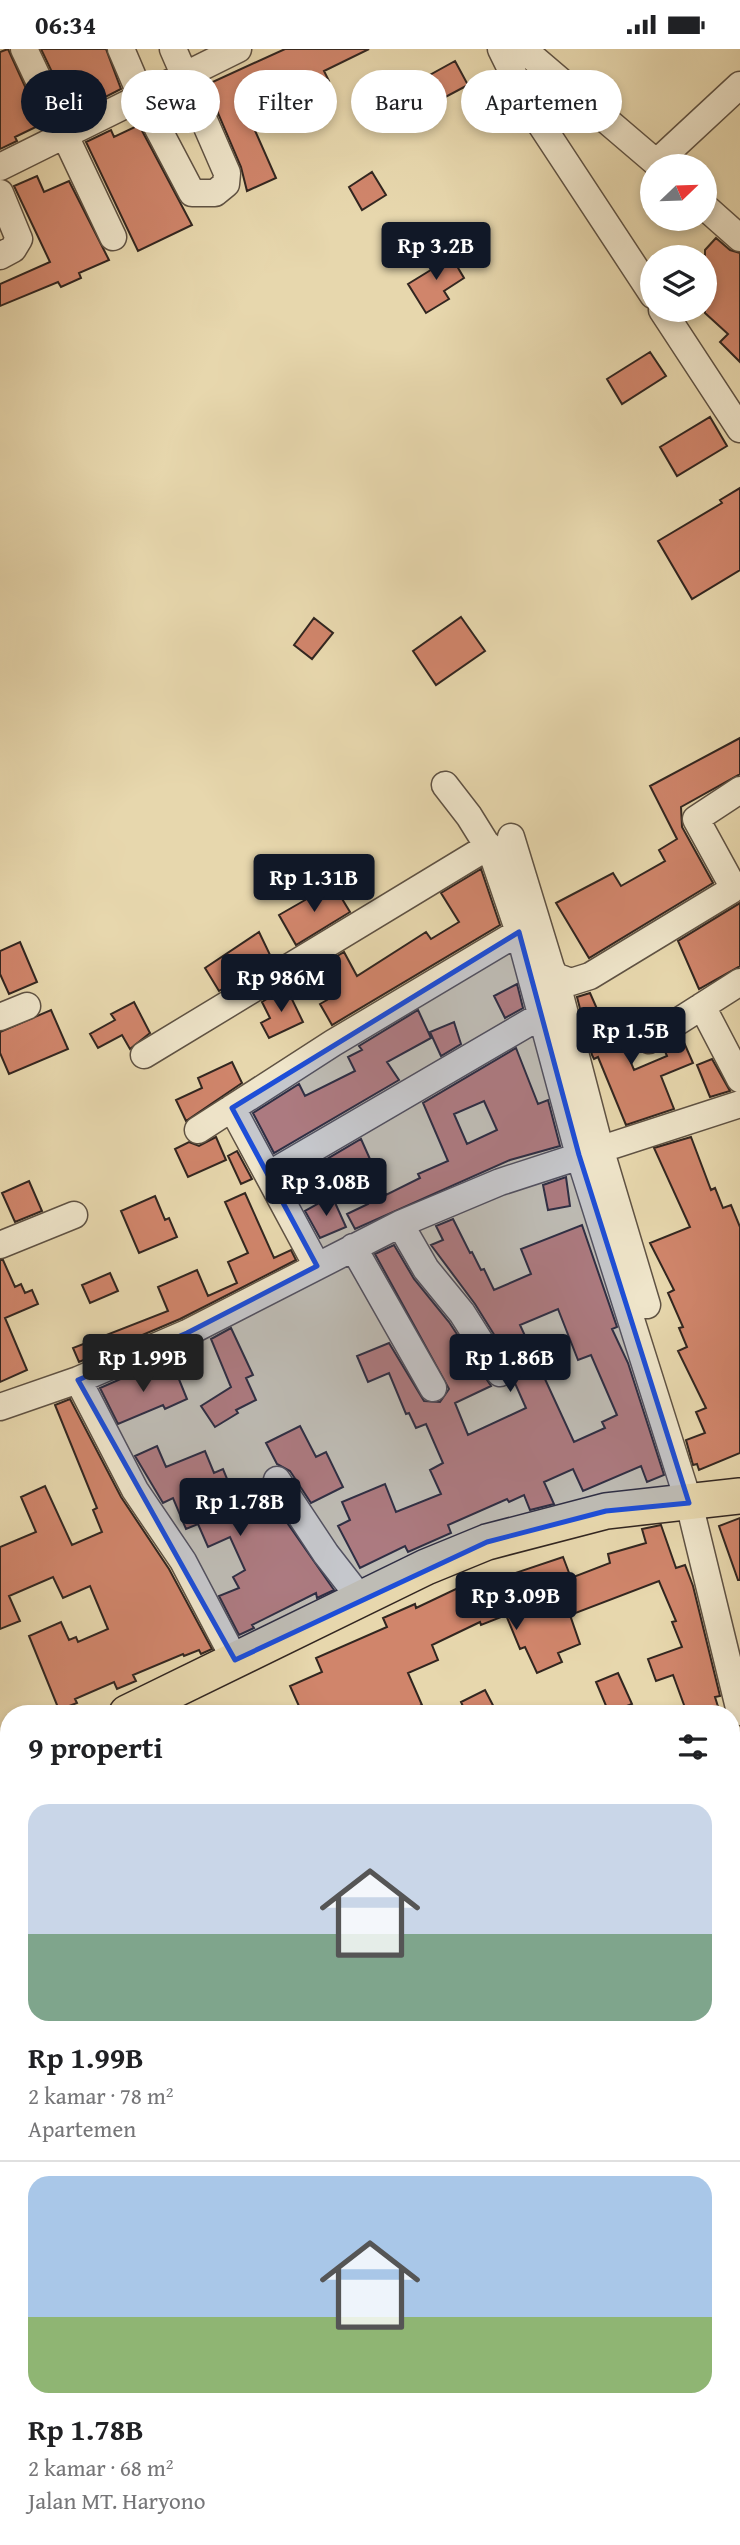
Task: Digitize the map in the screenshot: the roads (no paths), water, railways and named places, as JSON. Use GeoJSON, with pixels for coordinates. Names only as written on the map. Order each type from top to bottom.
{"type":"FeatureCollection","features":[{"type":"Feature","properties":{"kind":"main road"},"geometry":{"type":"LineString","coordinates":[[143,1705],[361,1599],[487,1542],[606,1511],[740,1496]]}},
{"type":"Feature","properties":{"kind":"street"},"geometry":{"type":"LineString","coordinates":[[24,49],[62,136],[113,237]]}},
{"type":"Feature","properties":{"kind":"street"},"geometry":{"type":"LineString","coordinates":[[121,49],[130,70]]}},
{"type":"Feature","properties":{"kind":"street"},"geometry":{"type":"LineString","coordinates":[[173,49],[184,70]]}},
{"type":"Feature","properties":{"kind":"street"},"geometry":{"type":"LineString","coordinates":[[196,70],[238,49]]}},
{"type":"Feature","properties":{"kind":"street"},"geometry":{"type":"LineString","coordinates":[[501,49],[530,108],[640,275]]}},
{"type":"Feature","properties":{"kind":"street"},"geometry":{"type":"LineString","coordinates":[[523,49],[645,154]]}},
{"type":"Feature","properties":{"kind":"street"},"geometry":{"type":"LineString","coordinates":[[669,154],[740,85]]}},
{"type":"Feature","properties":{"kind":"street"},"geometry":{"type":"LineString","coordinates":[[0,167],[121,108]]}},
{"type":"Feature","properties":{"kind":"street"},"geometry":{"type":"LineString","coordinates":[[160,133],[192,193],[215,194],[226,184],[227,173],[210,133]]}},
{"type":"Feature","properties":{"kind":"street"},"geometry":{"type":"LineString","coordinates":[[0,193],[19,239],[13,249],[0,256]]}},
{"type":"Feature","properties":{"kind":"street"},"geometry":{"type":"LineString","coordinates":[[718,219],[740,238]]}},
{"type":"Feature","properties":{"kind":"street"},"geometry":{"type":"LineString","coordinates":[[670,322],[740,429]]}},
{"type":"Feature","properties":{"kind":"street"},"geometry":{"type":"LineString","coordinates":[[445,785],[500,842],[555,976],[589,1152]]}},
{"type":"Feature","properties":{"kind":"street"},"geometry":{"type":"LineString","coordinates":[[555,976],[571,982],[590,976],[730,891],[730,881],[696,819],[740,789]]}},
{"type":"Feature","properties":{"kind":"street"},"geometry":{"type":"LineString","coordinates":[[500,842],[519,932],[542,1015],[589,1152],[698,1502],[740,1652]]}},
{"type":"Feature","properties":{"kind":"street"},"geometry":{"type":"LineString","coordinates":[[144,1055],[500,842]]}},
{"type":"Feature","properties":{"kind":"street"},"geometry":{"type":"LineString","coordinates":[[198,1130],[333,1042],[519,932]]}},
{"type":"Feature","properties":{"kind":"street"},"geometry":{"type":"LineString","coordinates":[[649,1040],[740,982]]}},
{"type":"Feature","properties":{"kind":"street"},"geometry":{"type":"LineString","coordinates":[[0,1017],[27,1006]]}},
{"type":"Feature","properties":{"kind":"street"},"geometry":{"type":"LineString","coordinates":[[702,1006],[740,1079]]}},
{"type":"Feature","properties":{"kind":"street"},"geometry":{"type":"LineString","coordinates":[[268,1175],[542,1015]]}},
{"type":"Feature","properties":{"kind":"street"},"geometry":{"type":"LineString","coordinates":[[0,1407],[78,1380],[187,1333],[400,1224],[500,1182],[740,1104]]}},
{"type":"Feature","properties":{"kind":"street"},"geometry":{"type":"LineString","coordinates":[[232,1108],[317,1266]]}},
{"type":"Feature","properties":{"kind":"street"},"geometry":{"type":"LineString","coordinates":[[0,1245],[74,1215]]}},
{"type":"Feature","properties":{"kind":"street"},"geometry":{"type":"LineString","coordinates":[[400,1224],[426,1269],[462,1313],[500,1373]]}},
{"type":"Feature","properties":{"kind":"street"},"geometry":{"type":"LineString","coordinates":[[353,1247],[433,1388]]}},
{"type":"Feature","properties":{"kind":"street"},"geometry":{"type":"LineString","coordinates":[[78,1380],[135,1490],[183,1561],[235,1660]]}},
{"type":"Feature","properties":{"kind":"street"},"geometry":{"type":"LineString","coordinates":[[277,1480],[326,1554],[361,1599]]}},
{"type":"Feature","properties":{"kind":"street"},"geometry":{"type":"LineString","coordinates":[[698,1502],[739,1705]]}}]}
